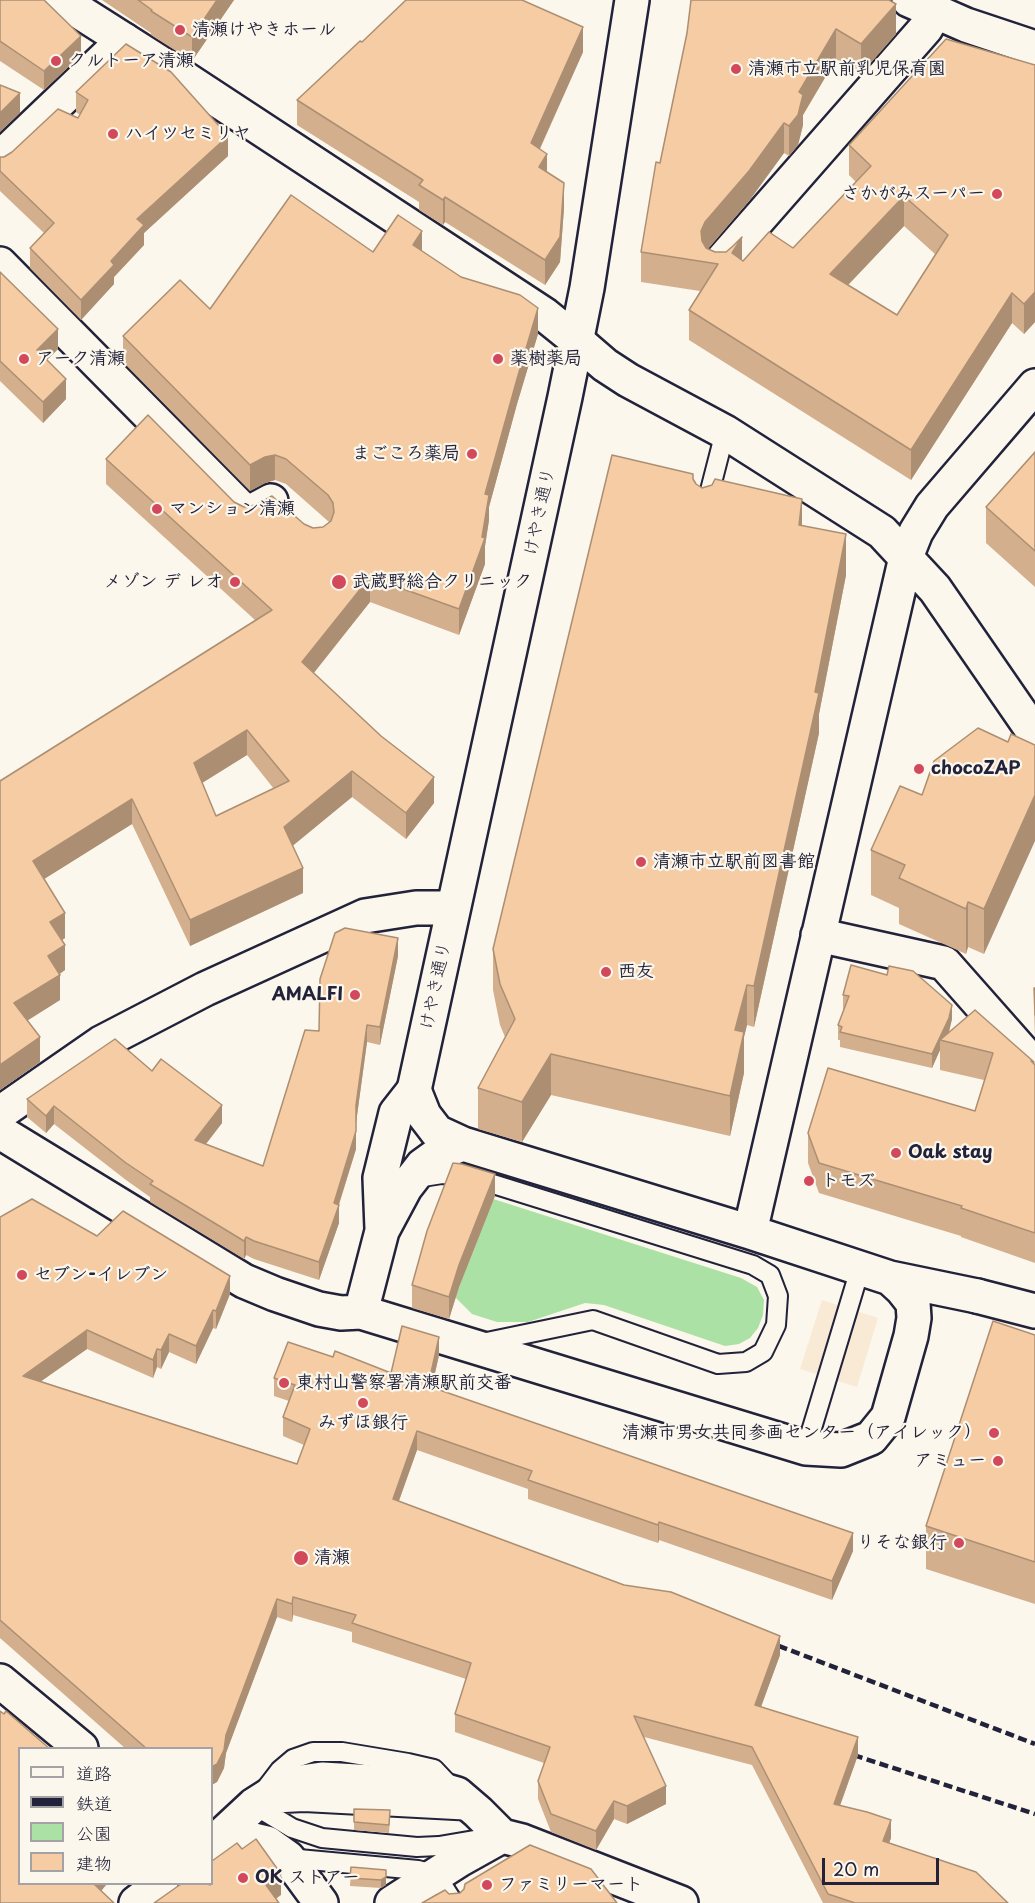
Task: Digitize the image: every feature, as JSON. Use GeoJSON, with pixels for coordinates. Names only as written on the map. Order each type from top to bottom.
{"type":"FeatureCollection","features":[{"type":"Feature","properties":{"kind":"street"},"geometry":{"type":"LineString","coordinates":[[61,0],[545,315],[605,365],[628,380],[725,432],[882,532],[935,589],[1035,734]]}},
{"type":"Feature","properties":{"kind":"street","name":"けやき通り"},"geometry":{"type":"LineString","coordinates":[[414,1090],[587,288],[632,0]]}},
{"type":"Feature","properties":{"kind":"street"},"geometry":{"type":"LineString","coordinates":[[922,6],[966,25],[1035,48]]}},
{"type":"Feature","properties":{"kind":"street"},"geometry":{"type":"LineString","coordinates":[[719,264],[926,28],[922,6]]}},
{"type":"Feature","properties":{"kind":"street"},"geometry":{"type":"LineString","coordinates":[[0,158],[124,40]]}},
{"type":"Feature","properties":{"kind":"street"},"geometry":{"type":"LineString","coordinates":[[0,264],[246,514],[274,499],[299,521]]}},
{"type":"Feature","properties":{"kind":"street"},"geometry":{"type":"LineString","coordinates":[[750,1232],[906,557],[916,532],[932,506],[1035,387]]}},
{"type":"Feature","properties":{"kind":"street"},"geometry":{"type":"LineString","coordinates":[[0,1113],[101,1044],[205,988],[364,916],[416,908],[453,908]]}},
{"type":"Feature","properties":{"kind":"street"},"geometry":{"type":"LineString","coordinates":[[818,935],[944,963],[1035,1066]]}},
{"type":"Feature","properties":{"kind":"street"},"geometry":{"type":"LineString","coordinates":[[414,1090],[424,1115],[463,1160]]}},
{"type":"Feature","properties":{"kind":"street"},"geometry":{"type":"LineString","coordinates":[[382,1231],[380,1178],[396,1113],[414,1090]]}},
{"type":"Feature","properties":{"kind":"street"},"geometry":{"type":"LineString","coordinates":[[0,1132],[244,1281],[276,1294],[319,1309],[341,1313],[361,1312],[806,1448],[841,1450],[871,1438],[888,1417],[911,1336],[914,1318],[913,1304],[902,1288],[875,1274]]}},
{"type":"Feature","properties":{"kind":"street"},"geometry":{"type":"LineString","coordinates":[[361,1312],[382,1231],[405,1188],[422,1166],[440,1153],[750,1232],[875,1274],[1035,1311]]}},
{"type":"Feature","properties":{"kind":"street"},"geometry":{"type":"LineString","coordinates":[[911,1336],[925,1309],[937,1300],[957,1294],[977,1296]]}},
{"type":"Feature","properties":{"kind":"street"},"geometry":{"type":"LineString","coordinates":[[0,1681],[79,1747]]}},
{"type":"Feature","properties":{"kind":"street"},"geometry":{"type":"LineString","coordinates":[[213,1842],[254,1805],[286,1785],[322,1779],[426,1785],[468,1803],[502,1836],[522,1841],[681,1903]]}},
{"type":"Feature","properties":{"kind":"street"},"geometry":{"type":"LineString","coordinates":[[392,1903],[502,1836]]}},
{"type":"Feature","properties":{"kind":"street"},"geometry":{"type":"LineString","coordinates":[[213,1843],[250,1839],[267,1843],[288,1858],[321,1903]]}},
{"type":"Feature","properties":{"kind":"street"},"geometry":{"type":"LineString","coordinates":[[136,1903],[160,1885]]}},
{"type":"Feature","properties":{"kind":"lane"},"geometry":{"type":"LineString","coordinates":[[704,517],[725,432]]}},
{"type":"Feature","properties":{"kind":"lane"},"geometry":{"type":"LineString","coordinates":[[463,1160],[753,1265],[770,1275],[778,1296],[776,1325],[764,1352],[746,1362],[718,1364],[593,1320],[472,1346]]}},
{"type":"Feature","properties":{"kind":"lane"},"geometry":{"type":"LineString","coordinates":[[806,1448],[875,1274]]}},
{"type":"Feature","properties":{"kind":"lane"},"geometry":{"type":"LineString","coordinates":[[254,1805],[280,1770],[293,1759],[313,1752],[342,1752],[408,1762],[434,1769],[468,1803]]}},
{"type":"Feature","properties":{"kind":"lane"},"geometry":{"type":"LineString","coordinates":[[254,1805],[304,1802],[468,1803]]}},
{"type":"Feature","properties":{"kind":"lane"},"geometry":{"type":"LineString","coordinates":[[254,1805],[292,1828],[322,1838],[417,1847],[439,1846],[502,1836]]}},
{"type":"Feature","properties":{"kind":"lane"},"geometry":{"type":"LineString","coordinates":[[288,1858],[418,1870],[436,1875],[454,1903]]}},
{"type":"Feature","properties":{"kind":"shaded area"},"geometry":{"type":"Polygon","coordinates":[[[822,1300],[878,1318],[857,1387],[800,1369],[822,1300]]]}},
{"type":"Feature","properties":{"kind":"green space"},"geometry":{"type":"Polygon","coordinates":[[[487,1197],[741,1278],[757,1287],[764,1300],[763,1315],[758,1328],[750,1338],[739,1344],[725,1346],[604,1305],[585,1303],[528,1322],[497,1322],[472,1314],[450,1292],[487,1197]]]}},
{"type":"Feature","properties":{"kind":"building"},"geometry":{"type":"Polygon","coordinates":[[[0,0],[44,0],[81,36],[44,71],[0,41],[0,0]]]}},
{"type":"Feature","properties":{"kind":"building"},"geometry":{"type":"Polygon","coordinates":[[[138,0],[217,0],[192,37],[138,0]]]}},
{"type":"Feature","properties":{"kind":"building"},"geometry":{"type":"Polygon","coordinates":[[[406,0],[522,0],[583,27],[531,143],[547,154],[539,167],[564,183],[560,237],[545,260],[445,197],[443,200],[419,185],[423,180],[297,100],[406,0]]]}},
{"type":"Feature","properties":{"kind":"building"},"geometry":{"type":"Polygon","coordinates":[[[691,0],[889,0],[896,4],[861,44],[836,29],[799,92],[803,95],[798,115],[789,126],[784,123],[749,171],[705,222],[701,231],[702,241],[706,248],[715,252],[726,252],[742,237],[732,253],[743,261],[769,232],[793,248],[871,166],[849,145],[946,39],[1035,65],[1035,292],[1024,304],[1012,293],[911,450],[689,310],[718,264],[641,252],[656,162],[660,163],[687,33],[691,0]],[[904,196],[830,274],[897,315],[948,235],[904,196]]]}},
{"type":"Feature","properties":{"kind":"building"},"geometry":{"type":"Polygon","coordinates":[[[126,44],[171,72],[228,136],[137,219],[144,225],[111,261],[114,265],[81,300],[30,248],[54,223],[0,171],[0,157],[12,152],[58,109],[78,118],[88,100],[76,92],[126,44]]]}},
{"type":"Feature","properties":{"kind":"building"},"geometry":{"type":"Polygon","coordinates":[[[0,85],[20,93],[0,113],[0,85]]]}},
{"type":"Feature","properties":{"kind":"building"},"geometry":{"type":"Polygon","coordinates":[[[291,195],[373,252],[398,215],[422,231],[413,245],[461,277],[520,295],[538,308],[485,494],[489,495],[482,537],[485,538],[459,609],[370,577],[302,662],[381,736],[434,777],[406,813],[352,771],[284,827],[303,868],[190,920],[132,799],[33,861],[65,913],[50,922],[65,945],[48,956],[60,975],[14,1003],[40,1037],[0,1065],[0,781],[272,610],[106,459],[148,415],[234,502],[244,507],[256,505],[272,496],[304,524],[313,528],[323,527],[331,521],[334,512],[333,503],[328,495],[286,459],[275,455],[265,457],[250,465],[123,336],[180,280],[210,309],[291,195]],[[247,730],[194,763],[216,816],[289,781],[247,730]]]}},
{"type":"Feature","properties":{"kind":"building","name":"アーク清瀬"},"geometry":{"type":"Polygon","coordinates":[[[0,272],[58,329],[37,350],[66,379],[43,402],[0,361],[0,272]]]}},
{"type":"Feature","properties":{"kind":"building"},"geometry":{"type":"Polygon","coordinates":[[[1035,452],[1035,551],[986,507],[1035,452]]]}},
{"type":"Feature","properties":{"kind":"building"},"geometry":{"type":"Polygon","coordinates":[[[612,455],[693,474],[696,484],[702,488],[712,485],[715,479],[802,499],[799,525],[846,534],[815,692],[819,693],[754,986],[747,985],[735,1030],[744,1032],[730,1096],[551,1054],[522,1102],[478,1088],[515,1019],[500,984],[493,949],[612,455]]]}},
{"type":"Feature","properties":{"kind":"building"},"geometry":{"type":"Polygon","coordinates":[[[978,728],[1008,742],[1011,734],[1035,745],[1035,795],[984,909],[968,902],[966,909],[899,878],[905,865],[871,850],[900,786],[922,795],[934,761],[978,728]]]}},
{"type":"Feature","properties":{"kind":"building"},"geometry":{"type":"Polygon","coordinates":[[[345,928],[398,938],[380,1027],[367,1025],[356,1105],[356,1131],[334,1203],[339,1205],[319,1262],[246,1237],[244,1241],[150,1184],[153,1181],[126,1163],[54,1106],[46,1116],[27,1099],[115,1039],[152,1071],[161,1059],[222,1105],[195,1140],[263,1166],[305,1030],[319,1031],[320,979],[335,933],[345,928]]]}},
{"type":"Feature","properties":{"kind":"building"},"geometry":{"type":"Polygon","coordinates":[[[851,965],[887,975],[889,966],[913,971],[952,1005],[949,1018],[932,1054],[840,1032],[842,1027],[838,1025],[849,996],[843,995],[851,965]]]}},
{"type":"Feature","properties":{"kind":"building"},"geometry":{"type":"Polygon","coordinates":[[[975,1010],[1035,1065],[1035,1233],[961,1208],[962,1206],[819,1163],[808,1133],[828,1068],[975,1111],[993,1053],[940,1040],[975,1010]]]}},
{"type":"Feature","properties":{"kind":"building"},"geometry":{"type":"Polygon","coordinates":[[[453,1163],[495,1174],[459,1265],[449,1297],[412,1285],[427,1231],[453,1163]]]}},
{"type":"Feature","properties":{"kind":"building"},"geometry":{"type":"Polygon","coordinates":[[[32,1199],[97,1236],[123,1211],[230,1276],[216,1311],[213,1310],[196,1346],[169,1334],[161,1350],[157,1349],[153,1360],[87,1330],[23,1376],[297,1464],[310,1429],[283,1417],[295,1385],[274,1378],[288,1342],[333,1357],[335,1351],[391,1373],[402,1326],[439,1337],[428,1386],[853,1533],[832,1581],[528,1480],[532,1471],[417,1431],[393,1499],[624,1585],[671,1592],[780,1636],[755,1705],[858,1737],[834,1804],[891,1820],[883,1841],[976,1872],[1008,1903],[855,1903],[828,1894],[752,1747],[634,1716],[666,1786],[627,1806],[614,1801],[596,1831],[551,1814],[538,1781],[550,1747],[455,1714],[471,1663],[352,1623],[356,1615],[293,1597],[292,1604],[277,1599],[217,1764],[213,1766],[213,1747],[145,1747],[0,1620],[0,1217],[32,1199]]]}},
{"type":"Feature","properties":{"kind":"building","name":"アミュー"},"geometry":{"type":"Polygon","coordinates":[[[993,1321],[1035,1335],[1035,1562],[926,1526],[993,1321]]]}},
{"type":"Feature","properties":{"kind":"building"},"geometry":{"type":"Polygon","coordinates":[[[0,1711],[4,1714],[6,1711],[48,1747],[18,1747],[18,1885],[95,1885],[114,1903],[0,1903],[0,1711]]]}},
{"type":"Feature","properties":{"kind":"building"},"geometry":{"type":"Polygon","coordinates":[[[354,1809],[390,1810],[389,1825],[354,1822],[354,1809]]]}},
{"type":"Feature","properties":{"kind":"building"},"geometry":{"type":"Polygon","coordinates":[[[256,1839],[281,1874],[266,1885],[279,1903],[154,1903],[180,1885],[213,1885],[213,1860],[237,1843],[242,1849],[256,1839]]]}},
{"type":"Feature","properties":{"kind":"building"},"geometry":{"type":"Polygon","coordinates":[[[530,1845],[591,1869],[617,1903],[422,1903],[445,1890],[449,1894],[460,1893],[465,1884],[530,1845]]]}},
{"type":"Feature","properties":{"kind":"building"},"geometry":{"type":"Polygon","coordinates":[[[351,1867],[386,1870],[386,1877],[381,1880],[350,1878],[351,1867]]]}},
{"type":"Feature","properties":{"kind":"railway"},"geometry":{"type":"LineString","coordinates":[[766,1641],[1035,1744]]}},
{"type":"Feature","properties":{"kind":"railway"},"geometry":{"type":"LineString","coordinates":[[841,1751],[1035,1814]]}},
{"type":"Feature","properties":{"kind":"place","name":"清瀬けやきホール"},"geometry":{"type":"Point","coordinates":[180,30]}},
{"type":"Feature","properties":{"kind":"place","name":"クルトーア清瀬"},"geometry":{"type":"Point","coordinates":[56,61]}},
{"type":"Feature","properties":{"kind":"place","name":"清瀬市立駅前乳児保育園"},"geometry":{"type":"Point","coordinates":[736,69]}},
{"type":"Feature","properties":{"kind":"place","name":"ハイツセミリヤ"},"geometry":{"type":"Point","coordinates":[113,134]}},
{"type":"Feature","properties":{"kind":"place","name":"さかがみスーパー"},"geometry":{"type":"Point","coordinates":[997,194]}},
{"type":"Feature","properties":{"kind":"place","name":"アーク清瀬"},"geometry":{"type":"Point","coordinates":[24,359]}},
{"type":"Feature","properties":{"kind":"place","name":"薬樹薬局"},"geometry":{"type":"Point","coordinates":[498,359]}},
{"type":"Feature","properties":{"kind":"place","name":"まごころ薬局"},"geometry":{"type":"Point","coordinates":[472,454]}},
{"type":"Feature","properties":{"kind":"place","name":"マンション清瀬"},"geometry":{"type":"Point","coordinates":[157,509]}},
{"type":"Feature","properties":{"kind":"place","name":"メゾン デ レオ"},"geometry":{"type":"Point","coordinates":[235,582]}},
{"type":"Feature","properties":{"kind":"place","name":"武蔵野総合クリニック"},"geometry":{"type":"Point","coordinates":[339,582]}},
{"type":"Feature","properties":{"kind":"place","name":"chocoZAP"},"geometry":{"type":"Point","coordinates":[919,769]}},
{"type":"Feature","properties":{"kind":"place","name":"清瀬市立駅前図書館"},"geometry":{"type":"Point","coordinates":[641,862]}},
{"type":"Feature","properties":{"kind":"place","name":"西友"},"geometry":{"type":"Point","coordinates":[606,972]}},
{"type":"Feature","properties":{"kind":"place","name":"AMALFI"},"geometry":{"type":"Point","coordinates":[355,995]}},
{"type":"Feature","properties":{"kind":"place","name":"Oak stay"},"geometry":{"type":"Point","coordinates":[896,1153]}},
{"type":"Feature","properties":{"kind":"place","name":"トモズ"},"geometry":{"type":"Point","coordinates":[809,1181]}},
{"type":"Feature","properties":{"kind":"place","name":"セブン-イレブン"},"geometry":{"type":"Point","coordinates":[22,1275]}},
{"type":"Feature","properties":{"kind":"place","name":"東村山警察署清瀬駅前交番"},"geometry":{"type":"Point","coordinates":[284,1383]}},
{"type":"Feature","properties":{"kind":"place","name":"みずほ銀行"},"geometry":{"type":"Point","coordinates":[363,1403]}},
{"type":"Feature","properties":{"kind":"place","name":"清瀬市男女共同参画センター（アイレック）"},"geometry":{"type":"Point","coordinates":[994,1433]}},
{"type":"Feature","properties":{"kind":"place","name":"アミュー"},"geometry":{"type":"Point","coordinates":[998,1461]}},
{"type":"Feature","properties":{"kind":"place","name":"りそな銀行"},"geometry":{"type":"Point","coordinates":[959,1543]}},
{"type":"Feature","properties":{"kind":"place","name":"清瀬"},"geometry":{"type":"Point","coordinates":[301,1558]}},
{"type":"Feature","properties":{"kind":"place","name":"OK ストアー"},"geometry":{"type":"Point","coordinates":[243,1878]}},
{"type":"Feature","properties":{"kind":"place","name":"ファミリーマート"},"geometry":{"type":"Point","coordinates":[487,1885]}}]}
